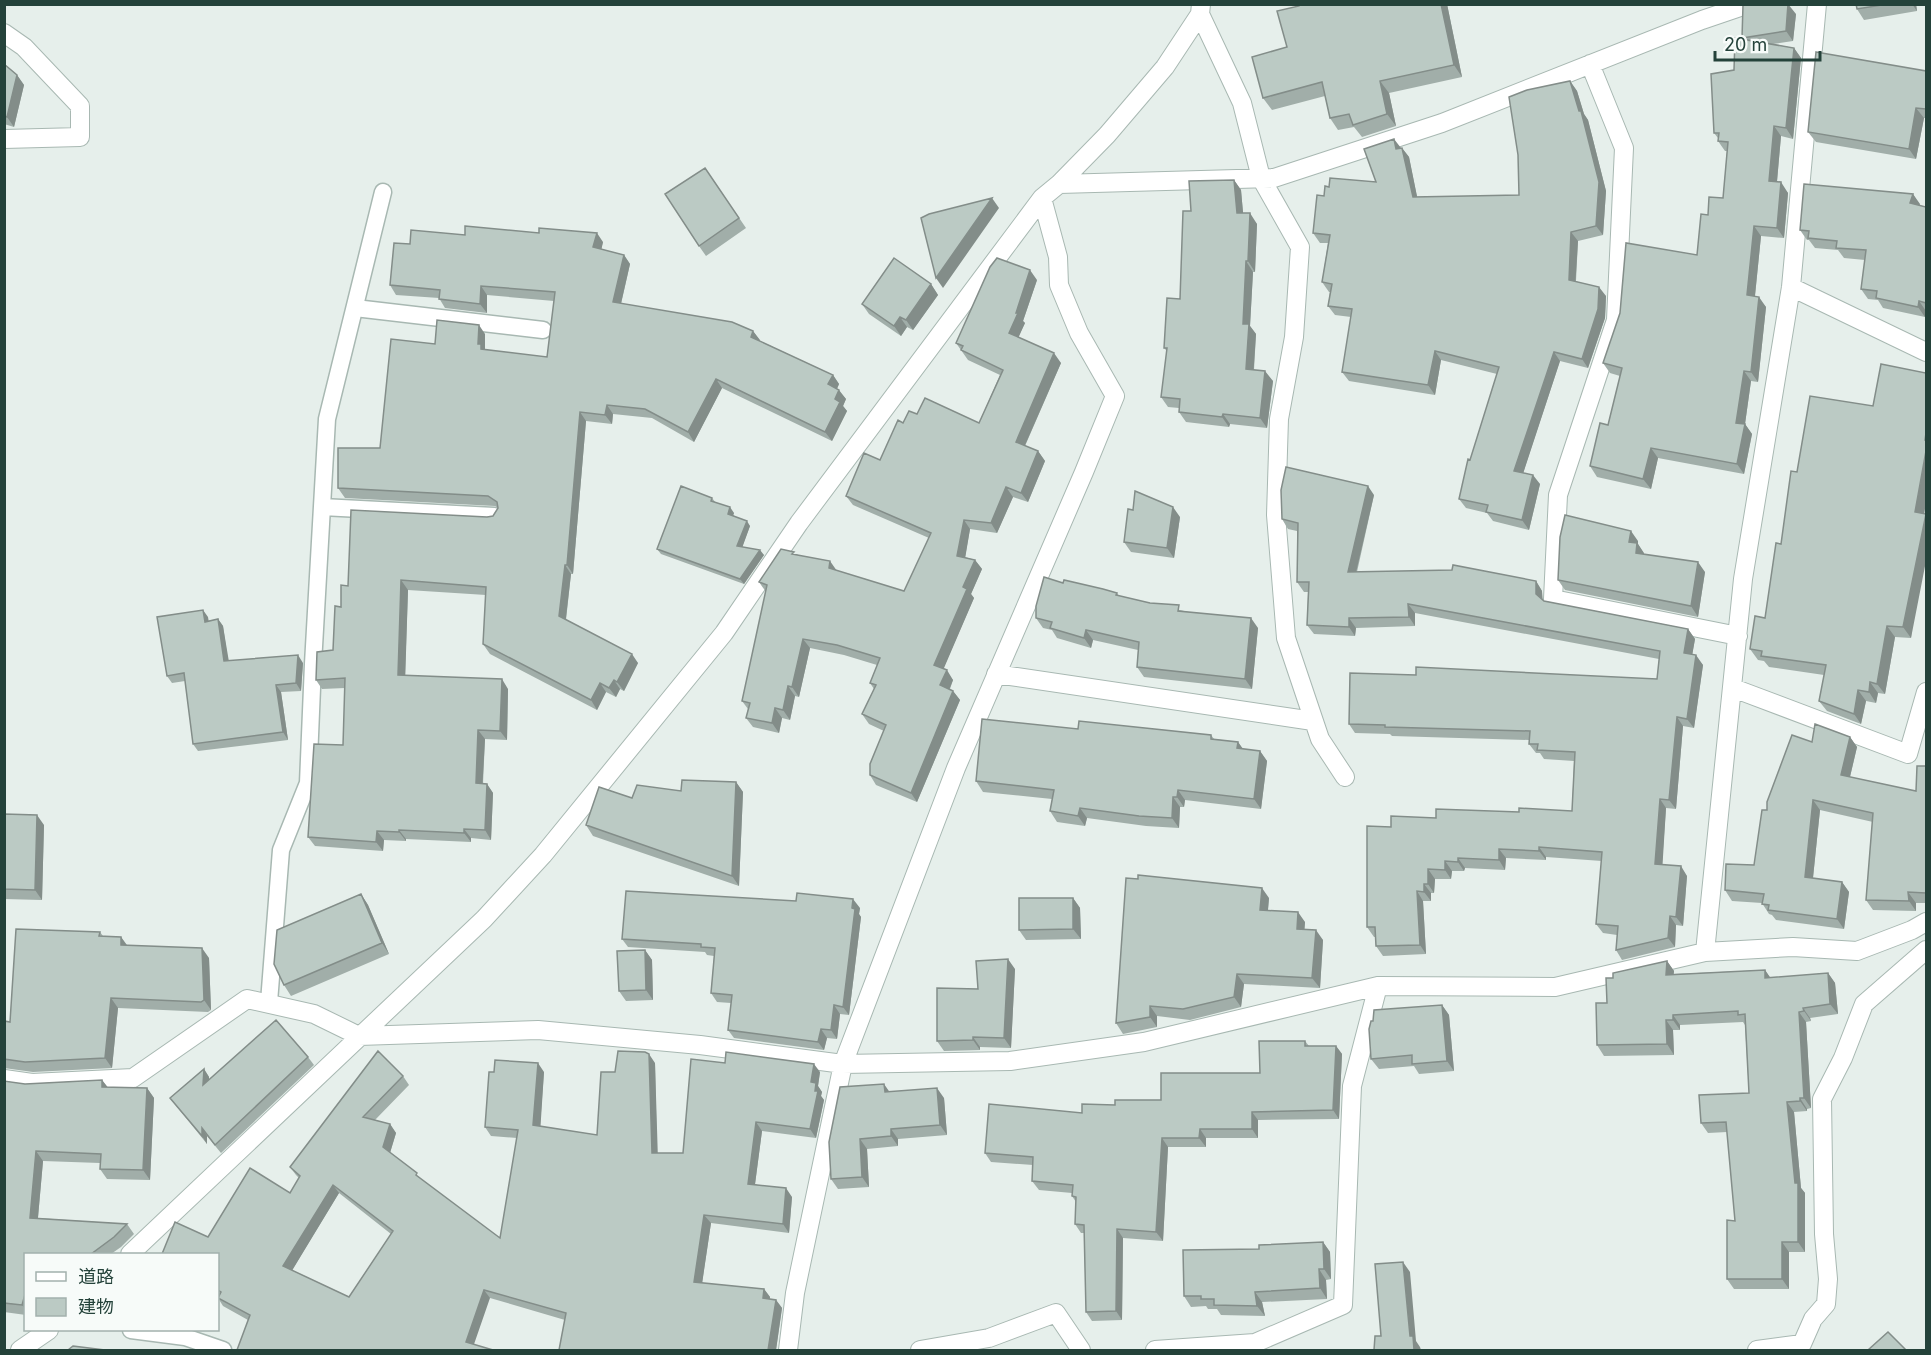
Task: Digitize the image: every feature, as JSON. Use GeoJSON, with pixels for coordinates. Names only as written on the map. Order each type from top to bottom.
{"type":"FeatureCollection","features":[{"type":"Feature","properties":{"kind":"street"},"geometry":{"type":"LineString","coordinates":[[1059,184],[1274,178],[1442,123],[1702,20],[1749,4]]}},
{"type":"Feature","properties":{"kind":"street"},"geometry":{"type":"LineString","coordinates":[[1705,952],[1749,544],[1791,287],[1817,4]]}},
{"type":"Feature","properties":{"kind":"street"},"geometry":{"type":"LineString","coordinates":[[1200,9],[1242,103],[1261,178],[1299,247],[1294,337],[1279,419],[1276,515],[1286,638],[1320,740],[1345,777]]}},
{"type":"Feature","properties":{"kind":"street"},"geometry":{"type":"LineString","coordinates":[[131,1253],[484,919],[543,855],[724,633],[799,523],[1042,198],[1107,135],[1166,67],[1200,9]]}},
{"type":"Feature","properties":{"kind":"street"},"geometry":{"type":"LineString","coordinates":[[4,33],[24,46],[80,106],[80,136],[4,139]]}},
{"type":"Feature","properties":{"kind":"street"},"geometry":{"type":"LineString","coordinates":[[1590,64],[1624,148],[1616,320],[1558,495],[1553,600],[1738,636]]}},
{"type":"Feature","properties":{"kind":"street"},"geometry":{"type":"LineString","coordinates":[[788,1350],[795,1293],[843,1064],[956,768],[1115,396],[1079,333],[1059,285],[1058,257],[1042,198]]}},
{"type":"Feature","properties":{"kind":"street"},"geometry":{"type":"LineString","coordinates":[[1791,287],[1926,352]]}},
{"type":"Feature","properties":{"kind":"street"},"geometry":{"type":"LineString","coordinates":[[996,674],[1313,721]]}},
{"type":"Feature","properties":{"kind":"street"},"geometry":{"type":"LineString","coordinates":[[1733,688],[1908,754],[1926,692]]}},
{"type":"Feature","properties":{"kind":"street"},"geometry":{"type":"LineString","coordinates":[[4,1079],[32,1083],[133,1078],[248,999],[314,1014],[359,1036],[538,1030],[700,1045],[843,1064],[1010,1060],[1132,1044],[1218,1026],[1378,987],[1555,987],[1705,952],[1793,947],[1857,951],[1912,930],[1926,922]]}},
{"type":"Feature","properties":{"kind":"street"},"geometry":{"type":"LineString","coordinates":[[1757,1350],[1803,1344],[1813,1319],[1826,1304],[1828,1279],[1824,1234],[1822,1099],[1843,1058],[1864,1004],[1926,950]]}},
{"type":"Feature","properties":{"kind":"street"},"geometry":{"type":"LineString","coordinates":[[1155,1350],[1255,1343],[1343,1305],[1352,1086],[1378,987]]}},
{"type":"Feature","properties":{"kind":"street"},"geometry":{"type":"LineString","coordinates":[[920,1350],[989,1338],[1056,1313],[1082,1350]]}},
{"type":"Feature","properties":{"kind":"street"},"geometry":{"type":"LineString","coordinates":[[20,1350],[46,1331]]}},
{"type":"Feature","properties":{"kind":"lane"},"geometry":{"type":"LineString","coordinates":[[269,1002],[281,850],[308,783],[312,664],[327,419],[383,192]]}},
{"type":"Feature","properties":{"kind":"lane"},"geometry":{"type":"LineString","coordinates":[[355,308],[543,330]]}},
{"type":"Feature","properties":{"kind":"lane"},"geometry":{"type":"LineString","coordinates":[[322,507],[494,516]]}},
{"type":"Feature","properties":{"kind":"lane"},"geometry":{"type":"LineString","coordinates":[[144,1331],[185,1337],[223,1350]]}},
{"type":"Feature","properties":{"kind":"building"},"geometry":{"type":"Polygon","coordinates":[[[1299,4],[1441,4],[1454,65],[1380,81],[1387,114],[1353,125],[1349,114],[1330,118],[1322,82],[1263,98],[1252,57],[1287,47],[1277,11],[1299,6],[1299,4]]]}},
{"type":"Feature","properties":{"kind":"building"},"geometry":{"type":"Polygon","coordinates":[[[1788,4],[1786,31],[1742,38],[1743,5],[1788,4]]]}},
{"type":"Feature","properties":{"kind":"building"},"geometry":{"type":"Polygon","coordinates":[[[1856,4],[1888,4],[1857,9],[1856,4]]]}},
{"type":"Feature","properties":{"kind":"building"},"geometry":{"type":"Polygon","coordinates":[[[1735,38],[1794,48],[1786,128],[1774,126],[1769,181],[1781,182],[1777,228],[1754,226],[1747,295],[1759,297],[1751,372],[1744,371],[1736,423],[1745,424],[1737,464],[1651,448],[1643,479],[1590,466],[1600,423],[1608,425],[1622,368],[1603,363],[1620,313],[1626,243],[1697,255],[1701,214],[1708,215],[1709,197],[1723,198],[1728,142],[1718,141],[1719,133],[1714,133],[1711,74],[1734,70],[1735,38]]]}},
{"type":"Feature","properties":{"kind":"building"},"geometry":{"type":"Polygon","coordinates":[[[1816,52],[1926,71],[1926,109],[1916,108],[1909,149],[1808,132],[1816,52]]]}},
{"type":"Feature","properties":{"kind":"building"},"geometry":{"type":"Polygon","coordinates":[[[4,64],[17,75],[7,117],[4,116],[4,64]]]}},
{"type":"Feature","properties":{"kind":"building"},"geometry":{"type":"Polygon","coordinates":[[[1570,81],[1579,111],[1581,111],[1599,182],[1596,226],[1571,232],[1569,280],[1599,287],[1598,309],[1582,359],[1554,352],[1514,471],[1533,475],[1522,520],[1486,512],[1488,505],[1459,499],[1468,459],[1470,460],[1499,367],[1435,351],[1428,385],[1342,372],[1352,309],[1328,306],[1332,284],[1322,282],[1330,235],[1313,233],[1317,195],[1324,196],[1325,186],[1329,187],[1330,178],[1376,182],[1364,149],[1394,139],[1396,149],[1402,148],[1413,197],[1519,195],[1518,155],[1509,97],[1527,90],[1570,81]]]}},
{"type":"Feature","properties":{"kind":"building"},"geometry":{"type":"Polygon","coordinates":[[[705,168],[739,218],[699,246],[665,194],[705,168]]]}},
{"type":"Feature","properties":{"kind":"building"},"geometry":{"type":"Polygon","coordinates":[[[1234,180],[1237,213],[1250,213],[1243,324],[1249,324],[1246,369],[1265,371],[1260,418],[1223,414],[1222,417],[1179,412],[1180,399],[1161,397],[1167,348],[1164,348],[1167,298],[1180,299],[1183,211],[1191,211],[1189,181],[1234,180]]]}},
{"type":"Feature","properties":{"kind":"building"},"geometry":{"type":"Polygon","coordinates":[[[1804,184],[1913,194],[1910,203],[1926,207],[1926,303],[1919,301],[1918,307],[1876,298],[1877,291],[1861,289],[1866,250],[1836,248],[1837,241],[1808,238],[1809,231],[1800,230],[1804,184]]]}},
{"type":"Feature","properties":{"kind":"building"},"geometry":{"type":"Polygon","coordinates":[[[992,198],[936,278],[921,218],[992,198]]]}},
{"type":"Feature","properties":{"kind":"building"},"geometry":{"type":"Polygon","coordinates":[[[465,226],[539,233],[539,228],[597,233],[593,247],[624,255],[613,302],[732,322],[753,331],[751,337],[833,375],[828,384],[839,390],[835,399],[840,402],[825,432],[716,379],[688,432],[645,409],[607,405],[605,415],[580,412],[567,565],[565,565],[559,616],[632,654],[617,682],[614,680],[609,688],[600,683],[591,700],[483,644],[486,587],[401,580],[398,675],[502,679],[500,731],[478,730],[476,783],[487,784],[485,830],[464,829],[464,833],[377,831],[376,842],[308,837],[314,744],[343,745],[345,678],[316,680],[317,652],[333,650],[335,606],[341,607],[341,585],[348,586],[351,510],[487,517],[493,516],[498,508],[497,502],[488,496],[338,488],[338,448],[380,448],[391,339],[435,344],[437,320],[479,325],[478,344],[481,344],[481,349],[547,357],[555,292],[481,286],[480,304],[439,299],[440,290],[390,285],[394,243],[410,244],[411,230],[465,235],[465,226]]]}},
{"type":"Feature","properties":{"kind":"building"},"geometry":{"type":"Polygon","coordinates":[[[894,258],[931,284],[906,320],[900,317],[894,326],[862,304],[894,258]]]}},
{"type":"Feature","properties":{"kind":"building"},"geometry":{"type":"Polygon","coordinates":[[[997,258],[1030,270],[1016,313],[1018,313],[1009,333],[1054,353],[1016,442],[1038,451],[1021,493],[1006,487],[991,523],[964,520],[957,556],[975,560],[963,587],[967,589],[934,665],[947,670],[940,685],[953,691],[911,793],[870,775],[870,764],[886,725],[862,714],[876,685],[870,683],[880,658],[837,645],[803,639],[792,687],[788,686],[783,710],[775,708],[772,723],[746,718],[750,703],[742,701],[767,585],[759,582],[781,549],[794,552],[792,554],[830,561],[829,568],[904,591],[931,533],[846,496],[864,453],[880,460],[898,420],[903,423],[909,411],[917,414],[925,398],[979,423],[1003,370],[961,350],[963,346],[956,343],[990,267],[997,258]]]}},
{"type":"Feature","properties":{"kind":"building"},"geometry":{"type":"Polygon","coordinates":[[[1881,364],[1926,373],[1926,451],[1915,512],[1926,514],[1903,627],[1887,626],[1877,684],[1870,682],[1869,692],[1858,690],[1854,714],[1819,701],[1826,665],[1761,656],[1762,651],[1750,649],[1755,616],[1765,618],[1776,543],[1781,544],[1791,471],[1797,472],[1810,396],[1873,406],[1881,364]]]}},
{"type":"Feature","properties":{"kind":"building"},"geometry":{"type":"Polygon","coordinates":[[[1286,467],[1368,486],[1348,572],[1452,570],[1453,565],[1536,581],[1536,594],[1544,601],[1688,629],[1684,653],[1696,655],[1687,719],[1677,717],[1669,800],[1660,799],[1655,864],[1681,866],[1676,917],[1670,916],[1668,938],[1616,950],[1618,926],[1596,924],[1602,852],[1539,847],[1539,851],[1499,849],[1499,860],[1458,858],[1458,862],[1445,861],[1445,870],[1428,869],[1428,884],[1424,884],[1424,892],[1417,891],[1420,945],[1376,946],[1375,927],[1367,927],[1367,826],[1391,827],[1391,816],[1436,818],[1436,809],[1519,812],[1519,808],[1572,811],[1575,752],[1537,750],[1538,744],[1529,744],[1530,731],[1349,724],[1350,673],[1416,675],[1416,667],[1657,679],[1660,651],[1408,604],[1409,617],[1349,618],[1349,627],[1307,625],[1309,582],[1297,582],[1298,523],[1282,519],[1281,490],[1286,467]]]}},
{"type":"Feature","properties":{"kind":"building"},"geometry":{"type":"Polygon","coordinates":[[[681,486],[712,498],[711,501],[730,507],[728,514],[747,521],[737,546],[760,550],[740,579],[657,549],[681,486]]]}},
{"type":"Feature","properties":{"kind":"building"},"geometry":{"type":"Polygon","coordinates":[[[1135,491],[1173,507],[1167,548],[1124,542],[1128,509],[1133,510],[1135,491]]]}},
{"type":"Feature","properties":{"kind":"building"},"geometry":{"type":"Polygon","coordinates":[[[1565,515],[1631,531],[1629,542],[1637,543],[1636,553],[1698,562],[1691,606],[1558,580],[1560,537],[1565,515]]]}},
{"type":"Feature","properties":{"kind":"building"},"geometry":{"type":"Polygon","coordinates":[[[1044,577],[1063,583],[1064,580],[1103,589],[1117,593],[1116,595],[1150,603],[1179,605],[1178,611],[1251,618],[1245,679],[1137,667],[1139,642],[1086,630],[1084,638],[1050,628],[1052,622],[1036,618],[1036,606],[1044,577]]]}},
{"type":"Feature","properties":{"kind":"building"},"geometry":{"type":"Polygon","coordinates":[[[203,610],[205,622],[218,619],[224,661],[298,655],[296,683],[276,685],[283,732],[193,744],[184,673],[167,676],[157,617],[203,610]]]}},
{"type":"Feature","properties":{"kind":"building"},"geometry":{"type":"Polygon","coordinates":[[[982,719],[1078,729],[1079,721],[1211,735],[1211,739],[1238,742],[1237,748],[1260,751],[1254,799],[1178,790],[1177,797],[1173,797],[1172,818],[1080,808],[1078,816],[1050,811],[1054,790],[976,781],[982,719]]]}},
{"type":"Feature","properties":{"kind":"building"},"geometry":{"type":"Polygon","coordinates":[[[1815,724],[1850,737],[1841,775],[1916,791],[1917,766],[1926,766],[1926,893],[1908,892],[1909,901],[1866,900],[1873,813],[1813,800],[1805,877],[1842,882],[1837,919],[1768,910],[1769,905],[1762,904],[1764,894],[1725,890],[1726,864],[1754,865],[1762,810],[1767,810],[1767,802],[1792,735],[1812,742],[1815,724]]]}},
{"type":"Feature","properties":{"kind":"building"},"geometry":{"type":"Polygon","coordinates":[[[682,780],[736,782],[732,876],[586,825],[599,787],[632,798],[637,785],[681,791],[682,780]]]}},
{"type":"Feature","properties":{"kind":"building"},"geometry":{"type":"Polygon","coordinates":[[[4,814],[37,815],[35,890],[4,889],[4,814]]]}},
{"type":"Feature","properties":{"kind":"building"},"geometry":{"type":"Polygon","coordinates":[[[1138,875],[1262,888],[1260,910],[1298,912],[1297,929],[1316,930],[1312,978],[1237,974],[1234,997],[1183,1009],[1150,1006],[1150,1017],[1116,1023],[1126,878],[1138,879],[1138,875]]]}},
{"type":"Feature","properties":{"kind":"building"},"geometry":{"type":"Polygon","coordinates":[[[626,891],[796,901],[797,893],[853,899],[852,908],[855,909],[843,1007],[834,1005],[831,1030],[821,1029],[818,1042],[728,1030],[732,995],[711,993],[715,948],[701,947],[701,944],[622,939],[626,891]]]}},
{"type":"Feature","properties":{"kind":"building"},"geometry":{"type":"Polygon","coordinates":[[[361,894],[382,943],[284,985],[274,964],[277,930],[361,894]]]}},
{"type":"Feature","properties":{"kind":"building"},"geometry":{"type":"Polygon","coordinates":[[[1019,898],[1073,898],[1073,929],[1019,930],[1019,898]]]}},
{"type":"Feature","properties":{"kind":"building"},"geometry":{"type":"Polygon","coordinates":[[[16,929],[100,932],[99,936],[121,937],[121,945],[202,948],[204,1000],[201,1002],[111,998],[105,1058],[25,1062],[4,1059],[4,1021],[10,1022],[16,929]]]}},
{"type":"Feature","properties":{"kind":"building"},"geometry":{"type":"Polygon","coordinates":[[[645,950],[646,990],[619,991],[617,951],[645,950]]]}},
{"type":"Feature","properties":{"kind":"building"},"geometry":{"type":"Polygon","coordinates":[[[1008,959],[1004,1038],[973,1037],[973,1040],[937,1041],[937,988],[978,989],[976,961],[1008,959]]]}},
{"type":"Feature","properties":{"kind":"building"},"geometry":{"type":"Polygon","coordinates":[[[1667,961],[1666,975],[1765,970],[1765,978],[1828,973],[1830,1004],[1803,1008],[1804,1011],[1799,1012],[1804,1098],[1800,1098],[1800,1101],[1787,1102],[1795,1183],[1798,1183],[1798,1242],[1782,1242],[1782,1279],[1727,1279],[1727,1220],[1735,1221],[1726,1122],[1701,1123],[1699,1095],[1749,1093],[1745,1014],[1738,1015],[1738,1011],[1673,1015],[1673,1020],[1666,1020],[1667,1044],[1597,1045],[1596,1003],[1607,1003],[1606,978],[1613,978],[1613,973],[1667,961]]]}},
{"type":"Feature","properties":{"kind":"building"},"geometry":{"type":"Polygon","coordinates":[[[1442,1005],[1447,1061],[1412,1064],[1412,1055],[1371,1059],[1369,1029],[1373,1021],[1374,1010],[1442,1005]]]}},
{"type":"Feature","properties":{"kind":"building"},"geometry":{"type":"Polygon","coordinates":[[[276,1020],[308,1057],[215,1145],[202,1128],[202,1136],[170,1098],[204,1069],[203,1085],[276,1020]]]}},
{"type":"Feature","properties":{"kind":"building"},"geometry":{"type":"Polygon","coordinates":[[[1259,1041],[1305,1041],[1305,1046],[1336,1046],[1333,1110],[1252,1112],[1252,1129],[1200,1129],[1199,1138],[1162,1138],[1156,1232],[1117,1229],[1116,1311],[1086,1312],[1084,1225],[1075,1224],[1076,1197],[1072,1196],[1073,1185],[1032,1181],[1033,1157],[985,1153],[989,1104],[1082,1113],[1082,1104],[1115,1105],[1115,1100],[1161,1100],[1161,1073],[1260,1073],[1259,1041]]]}},
{"type":"Feature","properties":{"kind":"building"},"geometry":{"type":"Polygon","coordinates":[[[378,1051],[403,1076],[363,1117],[390,1124],[383,1147],[417,1173],[416,1175],[500,1238],[518,1130],[485,1127],[489,1072],[494,1072],[495,1060],[538,1063],[533,1125],[597,1135],[601,1072],[615,1072],[618,1051],[649,1054],[652,1153],[683,1153],[691,1059],[725,1063],[726,1052],[814,1064],[811,1082],[816,1083],[815,1091],[818,1091],[810,1129],[756,1122],[748,1184],[786,1188],[783,1224],[704,1215],[694,1282],[764,1289],[763,1298],[776,1300],[768,1350],[559,1350],[566,1313],[484,1290],[466,1342],[493,1350],[237,1350],[250,1315],[219,1299],[221,1292],[219,1291],[219,1253],[162,1253],[175,1222],[208,1237],[250,1168],[290,1193],[300,1176],[290,1167],[378,1051]],[[333,1185],[283,1266],[349,1297],[393,1231],[333,1185]]]}},
{"type":"Feature","properties":{"kind":"building"},"geometry":{"type":"Polygon","coordinates":[[[102,1080],[102,1087],[147,1088],[143,1170],[100,1169],[101,1154],[36,1151],[30,1218],[127,1224],[92,1253],[24,1253],[22,1305],[4,1303],[4,1081],[25,1084],[102,1080]]]}},
{"type":"Feature","properties":{"kind":"building"},"geometry":{"type":"Polygon","coordinates":[[[884,1084],[885,1092],[937,1088],[940,1125],[891,1129],[891,1136],[860,1139],[862,1177],[831,1179],[829,1142],[840,1087],[884,1084]]]}},
{"type":"Feature","properties":{"kind":"building"},"geometry":{"type":"Polygon","coordinates":[[[1323,1242],[1324,1269],[1319,1269],[1320,1288],[1255,1292],[1257,1306],[1214,1305],[1214,1299],[1184,1296],[1183,1250],[1259,1249],[1259,1245],[1323,1242]]]}},
{"type":"Feature","properties":{"kind":"building"},"geometry":{"type":"Polygon","coordinates":[[[1403,1262],[1410,1336],[1413,1336],[1414,1350],[1374,1350],[1375,1336],[1381,1336],[1375,1264],[1403,1262]]]}},
{"type":"Feature","properties":{"kind":"building"},"geometry":{"type":"Polygon","coordinates":[[[1888,1332],[1906,1350],[1868,1350],[1888,1332]]]}},
{"type":"Feature","properties":{"kind":"building"},"geometry":{"type":"Polygon","coordinates":[[[73,1346],[105,1350],[68,1350],[73,1346]]]}}]}
